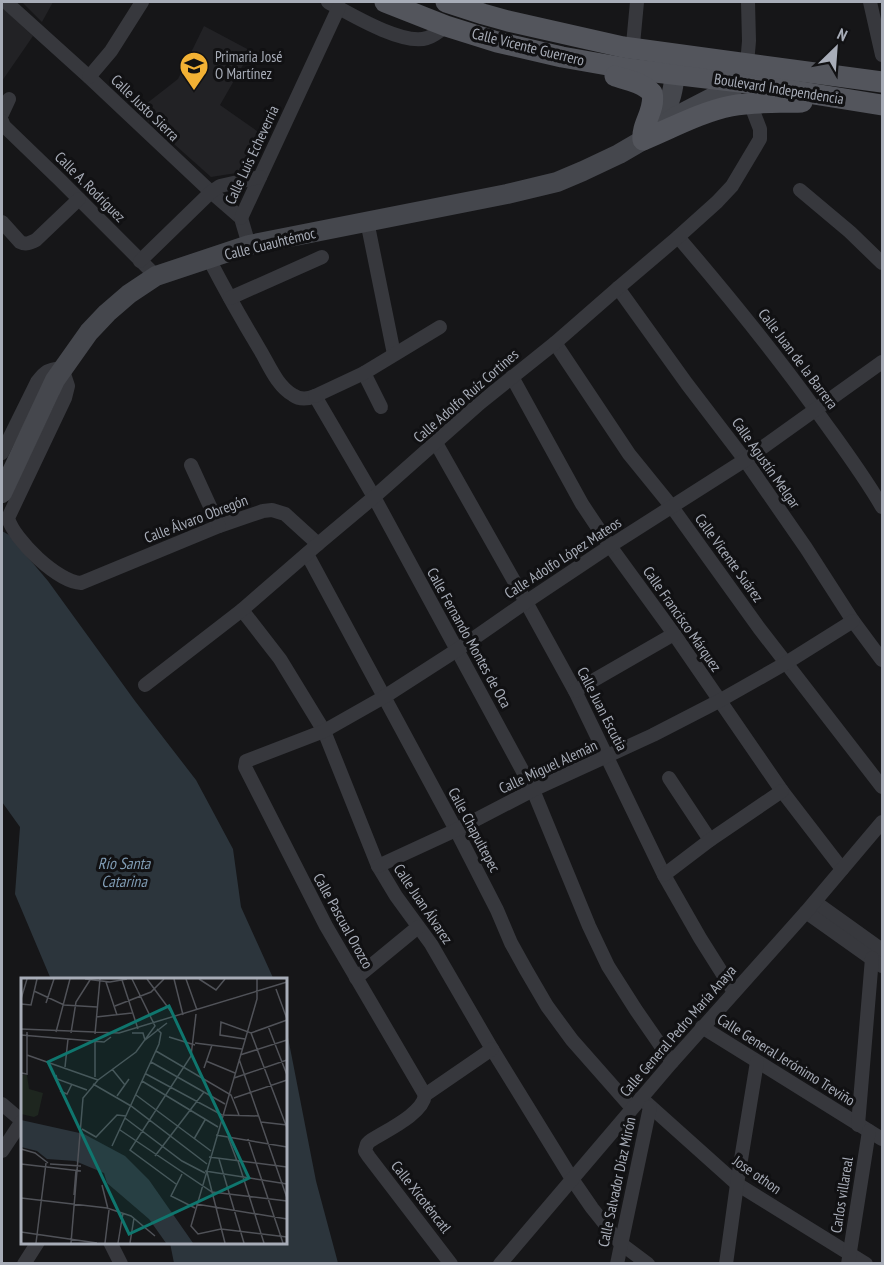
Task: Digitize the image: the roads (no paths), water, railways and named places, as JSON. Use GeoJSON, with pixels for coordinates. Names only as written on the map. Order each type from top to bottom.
{"type":"FeatureCollection","features":[{"type":"Feature","properties":{"kind":"main road","name":"Calle Vicente Guerrero"},"geometry":{"type":"LineString","coordinates":[[385,2],[446,26],[497,42],[588,62],[630,69],[677,64]]}},
{"type":"Feature","properties":{"kind":"main road","name":"Calle Vicente Guerrero"},"geometry":{"type":"LineString","coordinates":[[446,2],[508,21],[632,48],[677,64]]}},
{"type":"Feature","properties":{"kind":"main road"},"geometry":{"type":"LineString","coordinates":[[588,62],[608,74],[642,85],[652,93],[653,104],[642,133],[643,140],[704,114],[730,106],[750,103],[808,102],[828,97]]}},
{"type":"Feature","properties":{"kind":"main road","name":"Boulevard Independencia"},"geometry":{"type":"LineString","coordinates":[[677,64],[744,73],[882,82]]}},
{"type":"Feature","properties":{"kind":"main road","name":"Boulevard Independencia"},"geometry":{"type":"LineString","coordinates":[[744,73],[828,97],[882,105]]}},
{"type":"Feature","properties":{"kind":"street","name":"Calle Justo Sierra"},"geometry":{"type":"LineString","coordinates":[[6,2],[241,218]]}},
{"type":"Feature","properties":{"kind":"street"},"geometry":{"type":"LineString","coordinates":[[89,77],[117,43],[142,2]]}},
{"type":"Feature","properties":{"kind":"street"},"geometry":{"type":"LineString","coordinates":[[630,69],[636,2]]}},
{"type":"Feature","properties":{"kind":"street"},"geometry":{"type":"LineString","coordinates":[[643,140],[675,117],[728,90],[744,73],[749,41],[748,2]]}},
{"type":"Feature","properties":{"kind":"street"},"geometry":{"type":"LineString","coordinates":[[870,2],[882,55]]}},
{"type":"Feature","properties":{"kind":"street"},"geometry":{"type":"LineString","coordinates":[[333,4],[393,35],[406,39],[426,39],[446,26]]}},
{"type":"Feature","properties":{"kind":"street","name":"Calle Luis Echeverría"},"geometry":{"type":"LineString","coordinates":[[241,218],[333,4]]}},
{"type":"Feature","properties":{"kind":"street"},"geometry":{"type":"LineString","coordinates":[[643,140],[666,111],[673,92],[677,64]]}},
{"type":"Feature","properties":{"kind":"street"},"geometry":{"type":"LineString","coordinates":[[2,114],[9,99]]}},
{"type":"Feature","properties":{"kind":"street","name":"Calle Adolfo Ruíz Cortines"},"geometry":{"type":"LineString","coordinates":[[145,685],[242,610],[480,403],[555,343],[717,202],[732,186],[760,139],[760,129],[750,103]]}},
{"type":"Feature","properties":{"kind":"street","name":"Calle A. Rodríguez"},"geometry":{"type":"LineString","coordinates":[[2,121],[4,126],[156,276]]}},
{"type":"Feature","properties":{"kind":"street","name":"Calle Cuauhtémoc"},"geometry":{"type":"LineString","coordinates":[[2,493],[59,374],[89,332],[107,313],[129,294],[156,276],[249,245],[557,182],[598,164],[643,140]]}},
{"type":"Feature","properties":{"kind":"street"},"geometry":{"type":"LineString","coordinates":[[140,261],[211,192],[220,186],[260,177]]}},
{"type":"Feature","properties":{"kind":"street"},"geometry":{"type":"LineString","coordinates":[[800,190],[850,232],[882,263]]}},
{"type":"Feature","properties":{"kind":"street"},"geometry":{"type":"LineString","coordinates":[[2,222],[20,242],[30,243],[79,199]]}},
{"type":"Feature","properties":{"kind":"street"},"geometry":{"type":"LineString","coordinates":[[241,218],[249,245]]}},
{"type":"Feature","properties":{"kind":"street"},"geometry":{"type":"LineString","coordinates":[[367,221],[394,354]]}},
{"type":"Feature","properties":{"kind":"street","name":"Calle Juan de la Barrera"},"geometry":{"type":"LineString","coordinates":[[678,237],[724,290],[789,373],[866,479],[882,507]]}},
{"type":"Feature","properties":{"kind":"street"},"geometry":{"type":"LineString","coordinates":[[230,298],[322,257]]}},
{"type":"Feature","properties":{"kind":"street"},"geometry":{"type":"LineString","coordinates":[[209,259],[275,375],[284,388],[294,396],[307,399],[364,373],[440,327]]}},
{"type":"Feature","properties":{"kind":"street","name":"Calle Agustín Melgar"},"geometry":{"type":"LineString","coordinates":[[618,288],[687,384],[746,460],[853,621],[882,660]]}},
{"type":"Feature","properties":{"kind":"street","name":"Calle Vicente Suárez"},"geometry":{"type":"LineString","coordinates":[[555,343],[629,454],[672,507],[759,628],[882,788]]}},
{"type":"Feature","properties":{"kind":"street","name":"Calle Adolfo López Mateos"},"geometry":{"type":"LineString","coordinates":[[248,759],[324,731],[384,697],[610,546],[746,460],[882,362]]}},
{"type":"Feature","properties":{"kind":"street"},"geometry":{"type":"LineString","coordinates":[[2,453],[37,381],[49,369],[59,374],[68,386],[65,398],[5,515]]}},
{"type":"Feature","properties":{"kind":"street"},"geometry":{"type":"LineString","coordinates":[[364,373],[381,408]]}},
{"type":"Feature","properties":{"kind":"street","name":"Calle Francisco Márquez"},"geometry":{"type":"LineString","coordinates":[[512,377],[582,504],[610,546],[674,634],[782,791],[842,869]]}},
{"type":"Feature","properties":{"kind":"street","name":"Calle Fernando Montes de Oca"},"geometry":{"type":"LineString","coordinates":[[315,396],[374,497],[534,790],[589,926],[608,966],[672,1062]]}},
{"type":"Feature","properties":{"kind":"street","name":"Calle Juan Escutia"},"geometry":{"type":"LineString","coordinates":[[436,443],[574,691],[664,875],[734,992]]}},
{"type":"Feature","properties":{"kind":"street"},"geometry":{"type":"LineString","coordinates":[[191,465],[219,526]]}},
{"type":"Feature","properties":{"kind":"street","name":"Calle Álvaro Obregón"},"geometry":{"type":"LineString","coordinates":[[5,515],[24,544],[41,562],[72,582],[79,583],[219,526],[263,511],[272,510],[290,518],[318,543]]}},
{"type":"Feature","properties":{"kind":"street","name":"Calle Chapultepec"},"geometry":{"type":"LineString","coordinates":[[307,554],[456,830],[497,910],[511,943],[547,1006],[572,1040],[641,1104]]}},
{"type":"Feature","properties":{"kind":"street","name":"Calle Juan Álvarez"},"geometry":{"type":"LineString","coordinates":[[242,610],[280,659],[324,731],[378,866],[396,896],[431,944],[572,1179],[620,1243],[648,1263]]}},
{"type":"Feature","properties":{"kind":"street","name":"Calle Miguel Alemán"},"geometry":{"type":"LineString","coordinates":[[378,866],[719,701],[853,621]]}},
{"type":"Feature","properties":{"kind":"street"},"geometry":{"type":"LineString","coordinates":[[574,691],[674,634]]}},
{"type":"Feature","properties":{"kind":"street","name":"Calle Pascual Orozco"},"geometry":{"type":"LineString","coordinates":[[248,759],[244,765],[321,917],[425,1095]]}},
{"type":"Feature","properties":{"kind":"street"},"geometry":{"type":"LineString","coordinates":[[669,778],[710,840]]}},
{"type":"Feature","properties":{"kind":"street"},"geometry":{"type":"LineString","coordinates":[[664,875],[710,840],[782,791]]}},
{"type":"Feature","properties":{"kind":"street","name":"Calle General Pedro María Anaya"},"geometry":{"type":"LineString","coordinates":[[500,1263],[572,1179],[641,1104],[672,1062],[811,907],[882,822]]}},
{"type":"Feature","properties":{"kind":"street"},"geometry":{"type":"LineString","coordinates":[[811,907],[879,958]]}},
{"type":"Feature","properties":{"kind":"street"},"geometry":{"type":"LineString","coordinates":[[356,978],[418,927]]}},
{"type":"Feature","properties":{"kind":"street","name":"Carlos villareal"},"geometry":{"type":"LineString","coordinates":[[848,1258],[879,958]]}},
{"type":"Feature","properties":{"kind":"street","name":"Calle General Jerónimo Treviño"},"geometry":{"type":"LineString","coordinates":[[702,1027],[882,1140]]}},
{"type":"Feature","properties":{"kind":"street"},"geometry":{"type":"LineString","coordinates":[[425,1095],[492,1049]]}},
{"type":"Feature","properties":{"kind":"street"},"geometry":{"type":"LineString","coordinates":[[726,1263],[757,1062]]}},
{"type":"Feature","properties":{"kind":"street","name":"Calle Xicoténcatl"},"geometry":{"type":"LineString","coordinates":[[425,1095],[425,1100],[414,1113],[370,1141],[365,1151],[451,1263]]}},
{"type":"Feature","properties":{"kind":"street"},"geometry":{"type":"LineString","coordinates":[[2,1104],[21,1120]]}},
{"type":"Feature","properties":{"kind":"street","name":"Jose othon"},"geometry":{"type":"LineString","coordinates":[[641,1104],[737,1184],[848,1258],[866,1263]]}},
{"type":"Feature","properties":{"kind":"street","name":"Calle Salvador Díaz Mirón"},"geometry":{"type":"LineString","coordinates":[[617,1263],[641,1104]]}},
{"type":"Feature","properties":{"kind":"street"},"geometry":{"type":"LineString","coordinates":[[2,1151],[21,1122]]}},
{"type":"Feature","properties":{"kind":"street"},"geometry":{"type":"LineString","coordinates":[[24,1263],[37,1244]]}},
{"type":"Feature","properties":{"kind":"street"},"geometry":{"type":"LineString","coordinates":[[112,1244],[121,1263]]}},
{"type":"Feature","properties":{"kind":"water","name":"Río Santa Catarina"},"geometry":{"type":"Polygon","coordinates":[[[2,531],[9,535],[48,581],[135,701],[196,780],[233,849],[241,907],[273,978],[51,978],[15,894],[20,827],[2,802],[2,531]]]}},
{"type":"Feature","properties":{"kind":"water"},"geometry":{"type":"Polygon","coordinates":[[[286,1027],[316,1181],[338,1263],[174,1263],[170,1244],[286,1244],[286,1027]]]}},
{"type":"Feature","properties":{"kind":"place","name":"Primaria José O Martínez"},"geometry":{"type":"Point","coordinates":[194,92]}}]}
